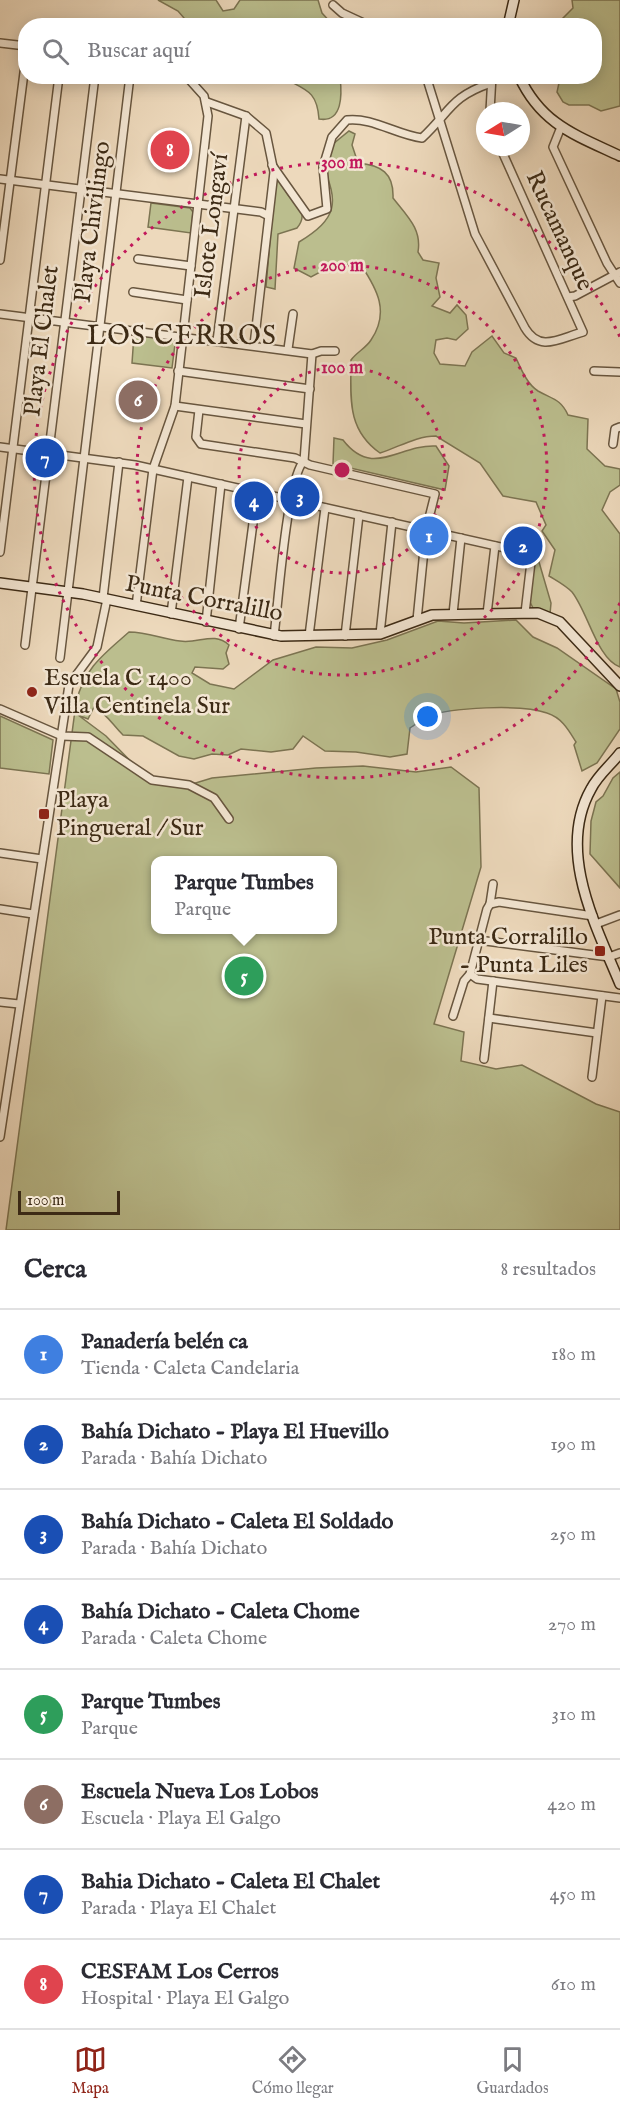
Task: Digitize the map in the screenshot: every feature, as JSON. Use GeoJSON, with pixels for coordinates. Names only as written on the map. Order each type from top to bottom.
{"type":"FeatureCollection","features":[{"type":"Feature","properties":{"kind":"street"},"geometry":{"type":"LineString","coordinates":[[510,18],[514,0]]}},
{"type":"Feature","properties":{"kind":"street"},"geometry":{"type":"LineString","coordinates":[[333,5],[353,18]]}},
{"type":"Feature","properties":{"kind":"street"},"geometry":{"type":"LineString","coordinates":[[0,43],[18,45]]}},
{"type":"Feature","properties":{"kind":"street"},"geometry":{"type":"LineString","coordinates":[[0,260],[22,84]]}},
{"type":"Feature","properties":{"kind":"street"},"geometry":{"type":"LineString","coordinates":[[0,552],[58,84]]}},
{"type":"Feature","properties":{"kind":"street","name":"Playa El Chalet"},"geometry":{"type":"LineString","coordinates":[[24,645],[94,84]]}},
{"type":"Feature","properties":{"kind":"street","name":"Playa Chivilingo"},"geometry":{"type":"LineString","coordinates":[[60,658],[129,84]]}},
{"type":"Feature","properties":{"kind":"street"},"geometry":{"type":"LineString","coordinates":[[136,606],[153,470],[175,406],[199,204],[208,116],[207,102],[194,84]]}},
{"type":"Feature","properties":{"kind":"street"},"geometry":{"type":"LineString","coordinates":[[429,84],[441,121]]}},
{"type":"Feature","properties":{"kind":"street"},"geometry":{"type":"LineString","coordinates":[[272,165],[308,216],[319,214],[327,209],[323,182],[326,157],[332,137],[347,120],[361,118],[404,136],[422,138],[441,121],[460,96],[484,84]]}},
{"type":"Feature","properties":{"kind":"street"},"geometry":{"type":"LineString","coordinates":[[491,102],[492,84]]}},
{"type":"Feature","properties":{"kind":"street"},"geometry":{"type":"LineString","coordinates":[[524,84],[540,111],[561,127],[620,156]]}},
{"type":"Feature","properties":{"kind":"street"},"geometry":{"type":"LineString","coordinates":[[207,102],[246,116],[266,133],[274,178],[267,215],[269,222],[254,345]]}},
{"type":"Feature","properties":{"kind":"street","name":"Islote Longaví"},"geometry":{"type":"LineString","coordinates":[[217,341],[246,116]]}},
{"type":"Feature","properties":{"kind":"street","name":"Rucamanque"},"geometry":{"type":"LineString","coordinates":[[441,121],[475,234],[529,334],[541,343],[583,332],[568,297],[563,293],[504,156]]}},
{"type":"Feature","properties":{"kind":"street"},"geometry":{"type":"LineString","coordinates":[[561,127],[553,141],[553,147],[620,283]]}},
{"type":"Feature","properties":{"kind":"street"},"geometry":{"type":"LineString","coordinates":[[0,179],[234,208],[267,215]]}},
{"type":"Feature","properties":{"kind":"street"},"geometry":{"type":"LineString","coordinates":[[138,259],[191,266]]}},
{"type":"Feature","properties":{"kind":"street"},"geometry":{"type":"LineString","coordinates":[[568,297],[575,296],[617,273]]}},
{"type":"Feature","properties":{"kind":"street"},"geometry":{"type":"LineString","coordinates":[[133,292],[187,300]]}},
{"type":"Feature","properties":{"kind":"street"},"geometry":{"type":"LineString","coordinates":[[0,314],[288,349],[312,354],[335,351]]}},
{"type":"Feature","properties":{"kind":"street"},"geometry":{"type":"LineString","coordinates":[[288,349],[293,314]]}},
{"type":"Feature","properties":{"kind":"street"},"geometry":{"type":"LineString","coordinates":[[274,636],[291,501],[297,470],[304,461],[312,354]]}},
{"type":"Feature","properties":{"kind":"street"},"geometry":{"type":"LineString","coordinates":[[178,371],[310,388]]}},
{"type":"Feature","properties":{"kind":"street"},"geometry":{"type":"LineString","coordinates":[[594,371],[620,372]]}},
{"type":"Feature","properties":{"kind":"street"},"geometry":{"type":"LineString","coordinates":[[175,406],[306,424]]}},
{"type":"Feature","properties":{"kind":"street"},"geometry":{"type":"LineString","coordinates":[[199,410],[196,437],[199,443],[304,461],[310,465],[435,494],[426,530],[417,620]]}},
{"type":"Feature","properties":{"kind":"street"},"geometry":{"type":"LineString","coordinates":[[613,444],[615,429],[620,427]]}},
{"type":"Feature","properties":{"kind":"street"},"geometry":{"type":"LineString","coordinates":[[0,447],[119,462],[523,552],[530,559],[525,613]]}},
{"type":"Feature","properties":{"kind":"street"},"geometry":{"type":"LineString","coordinates":[[0,1137],[69,685],[97,647],[105,599],[119,462]]}},
{"type":"Feature","properties":{"kind":"street"},"geometry":{"type":"LineString","coordinates":[[171,614],[188,477]]}},
{"type":"Feature","properties":{"kind":"street"},"geometry":{"type":"LineString","coordinates":[[206,622],[221,484]]}},
{"type":"Feature","properties":{"kind":"street"},"geometry":{"type":"LineString","coordinates":[[239,629],[256,493]]}},
{"type":"Feature","properties":{"kind":"street"},"geometry":{"type":"LineString","coordinates":[[309,636],[325,508]]}},
{"type":"Feature","properties":{"kind":"street"},"geometry":{"type":"LineString","coordinates":[[345,636],[359,515]]}},
{"type":"Feature","properties":{"kind":"street"},"geometry":{"type":"LineString","coordinates":[[380,634],[392,522]]}},
{"type":"Feature","properties":{"kind":"street"},"geometry":{"type":"LineString","coordinates":[[453,614],[461,538]]}},
{"type":"Feature","properties":{"kind":"street"},"geometry":{"type":"LineString","coordinates":[[487,614],[495,546]]}},
{"type":"Feature","properties":{"kind":"street","name":"Punta Corralillo"},"geometry":{"type":"LineString","coordinates":[[0,583],[105,599],[274,636],[380,634],[432,615],[544,614],[560,622],[620,686]]}},
{"type":"Feature","properties":{"kind":"street"},"geometry":{"type":"LineString","coordinates":[[0,709],[62,736],[88,737],[152,780],[189,785],[214,798],[229,819]]}},
{"type":"Feature","properties":{"kind":"street"},"geometry":{"type":"LineString","coordinates":[[620,753],[591,789],[579,822],[580,871],[595,920],[620,984]]}},
{"type":"Feature","properties":{"kind":"street"},"geometry":{"type":"LineString","coordinates":[[0,853],[42,860]]}},
{"type":"Feature","properties":{"kind":"street"},"geometry":{"type":"LineString","coordinates":[[453,1016],[464,981],[470,974],[494,884]]}},
{"type":"Feature","properties":{"kind":"street"},"geometry":{"type":"LineString","coordinates":[[490,904],[499,902],[595,920],[620,915]]}},
{"type":"Feature","properties":{"kind":"street"},"geometry":{"type":"LineString","coordinates":[[0,909],[33,914]]}},
{"type":"Feature","properties":{"kind":"street"},"geometry":{"type":"LineString","coordinates":[[478,940],[609,957],[620,952]]}},
{"type":"Feature","properties":{"kind":"street"},"geometry":{"type":"LineString","coordinates":[[470,974],[475,979],[620,998]]}},
{"type":"Feature","properties":{"kind":"street"},"geometry":{"type":"LineString","coordinates":[[484,1059],[493,981]]}},
{"type":"Feature","properties":{"kind":"street"},"geometry":{"type":"LineString","coordinates":[[592,1077],[602,996]]}},
{"type":"Feature","properties":{"kind":"street"},"geometry":{"type":"LineString","coordinates":[[0,1002],[19,1004]]}},
{"type":"Feature","properties":{"kind":"street"},"geometry":{"type":"LineString","coordinates":[[489,1018],[597,1033]]}},
{"type":"Feature","properties":{"kind":"green space"},"geometry":{"type":"Polygon","coordinates":[[[158,0],[216,0],[223,11],[234,9],[240,0],[318,0],[322,13],[327,18],[184,18],[178,11],[158,0]]]}},
{"type":"Feature","properties":{"kind":"green space"},"geometry":{"type":"Polygon","coordinates":[[[572,0],[620,0],[620,106],[601,111],[589,105],[569,105],[563,102],[557,92],[559,84],[602,84],[602,18],[563,18],[573,8],[572,0]]]}},
{"type":"Feature","properties":{"kind":"green space"},"geometry":{"type":"Polygon","coordinates":[[[295,84],[340,84],[341,99],[333,117],[319,119],[318,109],[312,96],[295,84]]]}},
{"type":"Feature","properties":{"kind":"green space"},"geometry":{"type":"Polygon","coordinates":[[[349,131],[355,134],[352,145],[358,163],[379,168],[388,176],[393,189],[393,198],[416,230],[418,252],[423,260],[439,263],[436,278],[440,297],[432,306],[450,313],[457,305],[466,315],[468,329],[456,340],[447,338],[436,340],[434,353],[440,364],[465,366],[472,352],[492,336],[504,353],[516,358],[534,388],[559,402],[568,415],[588,419],[587,449],[605,466],[620,469],[620,485],[610,492],[602,510],[620,534],[620,667],[605,655],[572,592],[549,576],[555,550],[542,531],[546,525],[536,502],[503,496],[480,463],[436,436],[415,440],[380,453],[361,434],[351,399],[351,360],[369,343],[377,330],[380,310],[376,292],[361,265],[335,264],[311,277],[294,268],[299,242],[321,225],[332,209],[331,189],[322,164],[333,144],[349,131]]]}},
{"type":"Feature","properties":{"kind":"green space"},"geometry":{"type":"Polygon","coordinates":[[[280,180],[300,208],[302,220],[297,228],[278,234],[275,289],[266,287],[275,181],[280,180]]]}},
{"type":"Feature","properties":{"kind":"green space"},"geometry":{"type":"Polygon","coordinates":[[[151,203],[190,208],[193,212],[191,233],[148,227],[151,203]]]}},
{"type":"Feature","properties":{"kind":"green space"},"geometry":{"type":"Polygon","coordinates":[[[134,335],[173,340],[175,344],[172,368],[132,363],[134,335]]]}},
{"type":"Feature","properties":{"kind":"green space"},"geometry":{"type":"Polygon","coordinates":[[[334,438],[343,440],[354,451],[365,457],[376,459],[436,446],[449,466],[445,490],[333,464],[334,438]]]}},
{"type":"Feature","properties":{"kind":"green space"},"geometry":{"type":"Polygon","coordinates":[[[534,561],[539,562],[551,603],[550,614],[533,608],[529,600],[534,561]]]}},
{"type":"Feature","properties":{"kind":"green space"},"geometry":{"type":"Polygon","coordinates":[[[516,620],[533,637],[557,648],[616,689],[620,702],[620,729],[597,763],[582,771],[574,745],[576,742],[561,721],[547,713],[521,708],[468,709],[426,717],[410,728],[407,754],[390,757],[356,752],[325,751],[303,736],[293,749],[271,752],[241,749],[228,755],[212,754],[194,759],[179,756],[143,736],[123,735],[106,716],[94,707],[88,719],[78,715],[106,736],[151,782],[189,785],[212,778],[316,768],[363,766],[416,772],[451,767],[479,788],[481,867],[434,1024],[464,1032],[461,1061],[496,1069],[522,1065],[596,1104],[620,1112],[620,1230],[6,1230],[76,703],[84,680],[90,671],[103,655],[129,632],[180,641],[212,638],[229,645],[226,653],[229,664],[223,669],[195,667],[192,673],[210,684],[234,689],[273,660],[316,647],[352,648],[387,640],[438,621],[464,623],[516,620]]]}},
{"type":"Feature","properties":{"kind":"green space"},"geometry":{"type":"Polygon","coordinates":[[[0,716],[53,740],[49,774],[0,768],[0,716]]]}},
{"type":"Feature","properties":{"kind":"green space"},"geometry":{"type":"Polygon","coordinates":[[[620,772],[620,888],[590,854],[591,821],[596,802],[620,772]]]}},
{"type":"Feature","properties":{"kind":"place","name":"CESFAM Los Cerros"},"geometry":{"type":"Point","coordinates":[170,150]}},
{"type":"Feature","properties":{"kind":"place","name":"Escuela Nueva Los Lobos"},"geometry":{"type":"Point","coordinates":[138,400]}},
{"type":"Feature","properties":{"kind":"place","name":"Bahia Dichato - Caleta El Chalet"},"geometry":{"type":"Point","coordinates":[45,458]}},
{"type":"Feature","properties":{"kind":"place","name":"Bahía Dichato - Caleta El Soldado"},"geometry":{"type":"Point","coordinates":[300,497]}},
{"type":"Feature","properties":{"kind":"place","name":"Bahía Dichato - Caleta Chome"},"geometry":{"type":"Point","coordinates":[254,501]}},
{"type":"Feature","properties":{"kind":"place","name":"Panadería belén ca"},"geometry":{"type":"Point","coordinates":[429,536]}},
{"type":"Feature","properties":{"kind":"place","name":"Bahía Dichato - Playa El Huevillo"},"geometry":{"type":"Point","coordinates":[523,546]}},
{"type":"Feature","properties":{"kind":"place","name":"Escuela C 1400 Villa Centinela Sur"},"geometry":{"type":"Point","coordinates":[32,692]}},
{"type":"Feature","properties":{"kind":"place","name":"Playa Pingueral / Sur"},"geometry":{"type":"Point","coordinates":[44,814]}},
{"type":"Feature","properties":{"kind":"place","name":"Punta Corralillo - Punta Liles"},"geometry":{"type":"Point","coordinates":[600,951]}},
{"type":"Feature","properties":{"kind":"place","name":"Parque Tumbes"},"geometry":{"type":"Point","coordinates":[244,976]}},
{"type":"Feature","properties":{"kind":"district","name":"LOS CERROS"},"geometry":{"type":"Point","coordinates":[182,337]}}]}
